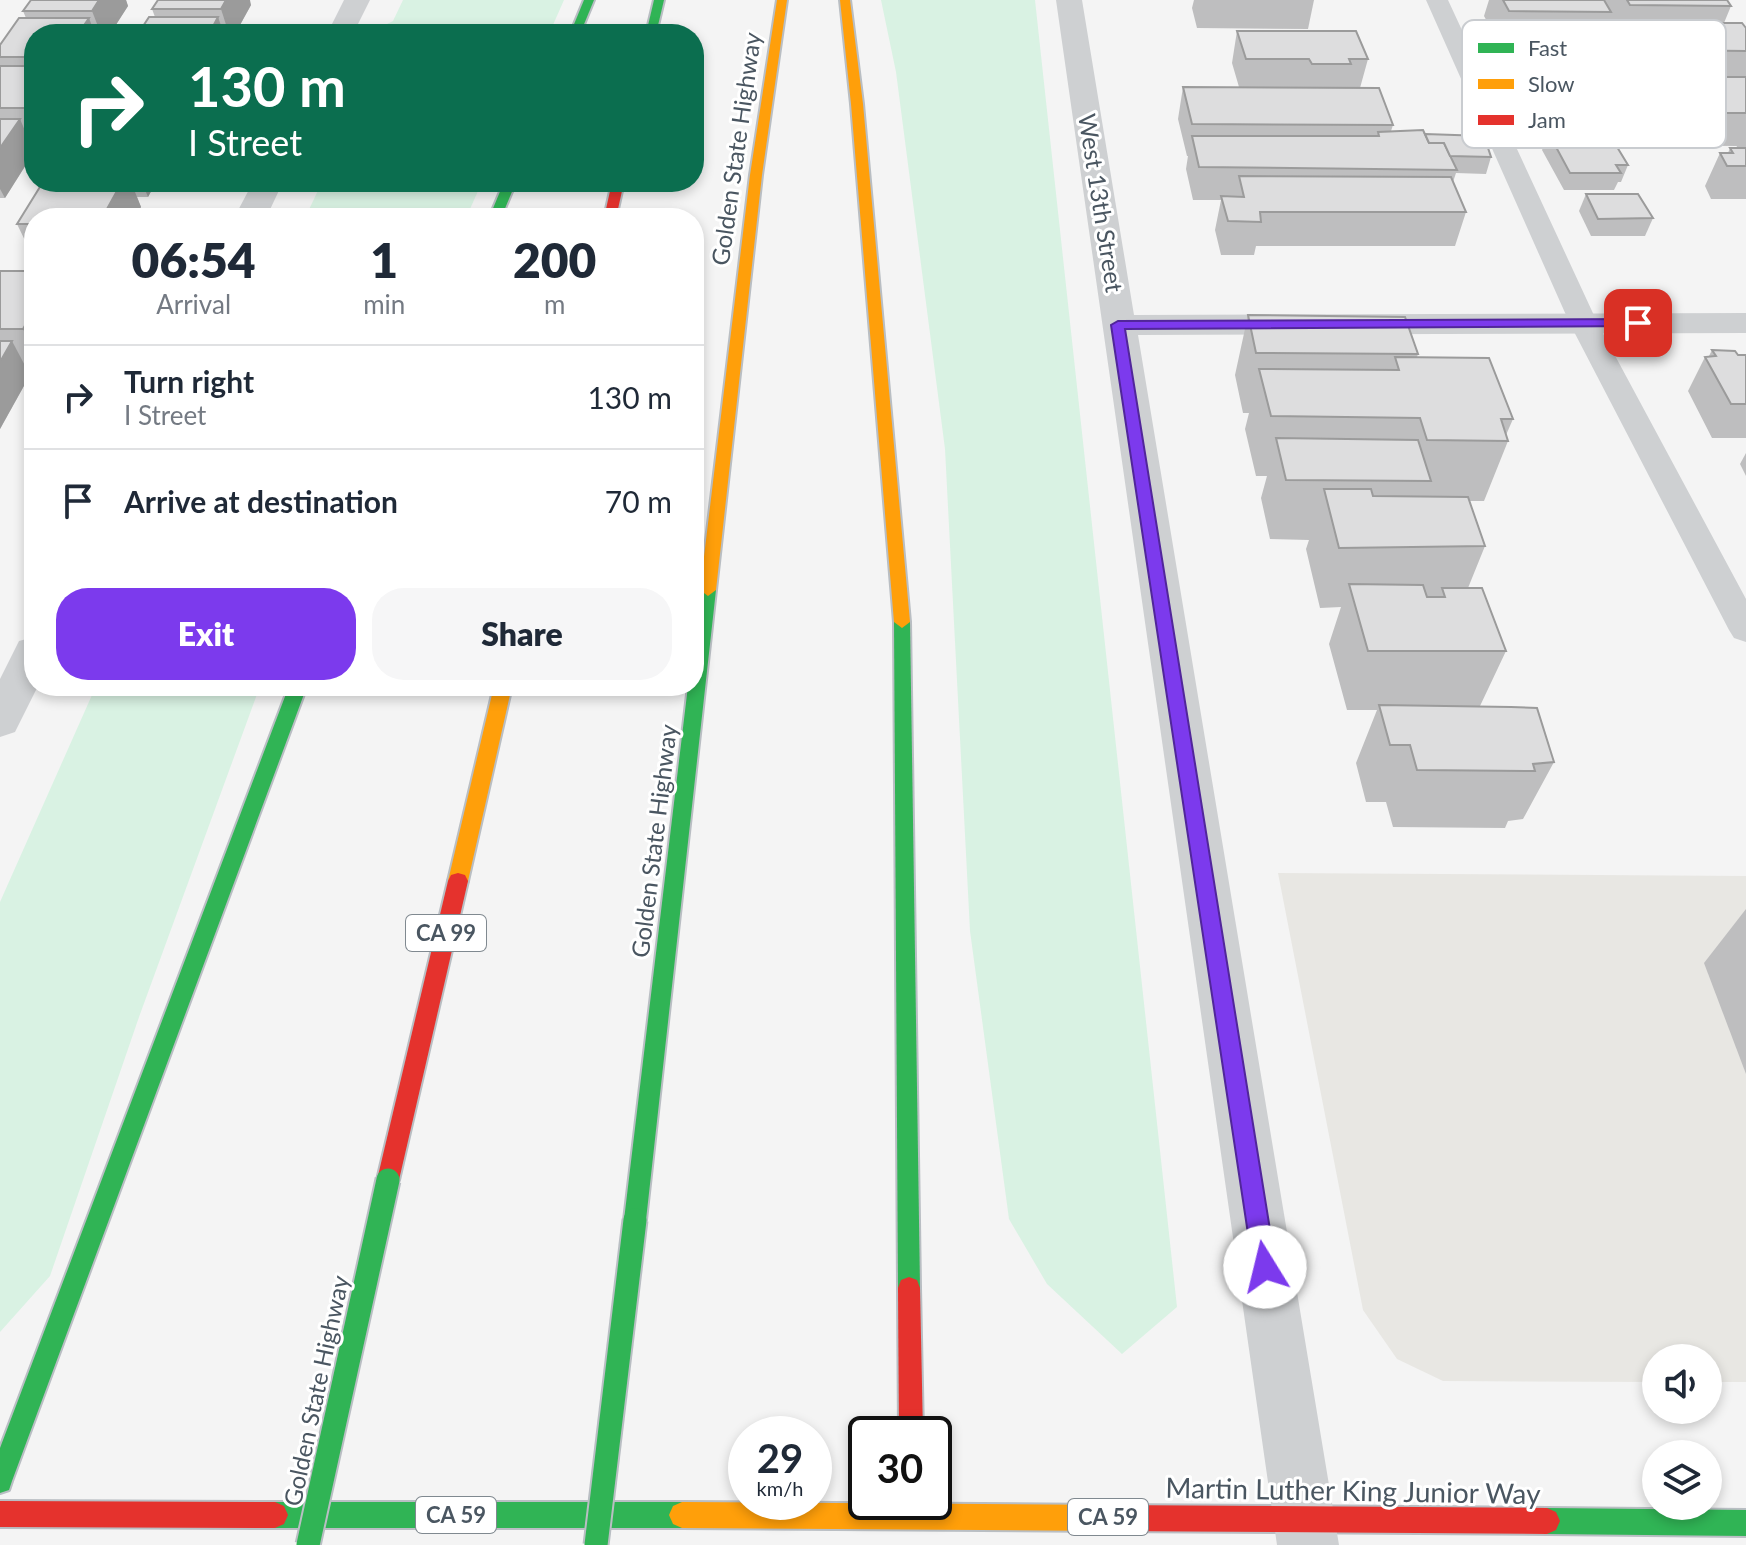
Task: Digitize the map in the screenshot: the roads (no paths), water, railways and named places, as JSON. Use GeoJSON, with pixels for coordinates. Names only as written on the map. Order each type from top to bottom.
{"type":"FeatureCollection","features":[{"type":"Feature","properties":{"kind":"highway"},"geometry":{"type":"LineString","coordinates":[[579,24],[589,0]]}},
{"type":"Feature","properties":{"kind":"highway"},"geometry":{"type":"LineString","coordinates":[[653,24],[659,0]]}},
{"type":"Feature","properties":{"kind":"highway","name":"Golden State Highway"},"geometry":{"type":"LineString","coordinates":[[704,624],[756,175],[782,0]]}},
{"type":"Feature","properties":{"kind":"highway"},"geometry":{"type":"LineString","coordinates":[[845,0],[902,612],[911,1416]]}},
{"type":"Feature","properties":{"kind":"highway"},"geometry":{"type":"LineString","coordinates":[[0,1481],[294,696]]}},
{"type":"Feature","properties":{"kind":"highway","name":"Golden State Highway"},"geometry":{"type":"LineString","coordinates":[[308,1545],[388,1180],[501,696]]}},
{"type":"Feature","properties":{"kind":"highway","name":"Golden State Highway"},"geometry":{"type":"LineString","coordinates":[[596,1545],[696,696]]}},
{"type":"Feature","properties":{"kind":"highway","name":"Martin Luther King Junior Way"},"geometry":{"type":"LineString","coordinates":[[0,1514],[848,1516]]}},
{"type":"Feature","properties":{"kind":"highway","name":"Martin Luther King Junior Way"},"geometry":{"type":"LineString","coordinates":[[952,1518],[1306,1532],[1746,1523]]}},
{"type":"Feature","properties":{"kind":"street"},"geometry":{"type":"LineString","coordinates":[[345,24],[357,0]]}},
{"type":"Feature","properties":{"kind":"street","name":"West 13th Street"},"geometry":{"type":"LineString","coordinates":[[1069,0],[1306,1532]]}},
{"type":"Feature","properties":{"kind":"street"},"geometry":{"type":"LineString","coordinates":[[1118,325],[1746,323]]}},
{"type":"Feature","properties":{"kind":"street"},"geometry":{"type":"LineString","coordinates":[[0,721],[24,672]]}},
{"type":"Feature","properties":{"kind":"lane"},"geometry":{"type":"LineString","coordinates":[[1437,0],[1462,55]]}},
{"type":"Feature","properties":{"kind":"lane"},"geometry":{"type":"LineString","coordinates":[[1504,148],[1584,324],[1746,630]]}}]}
